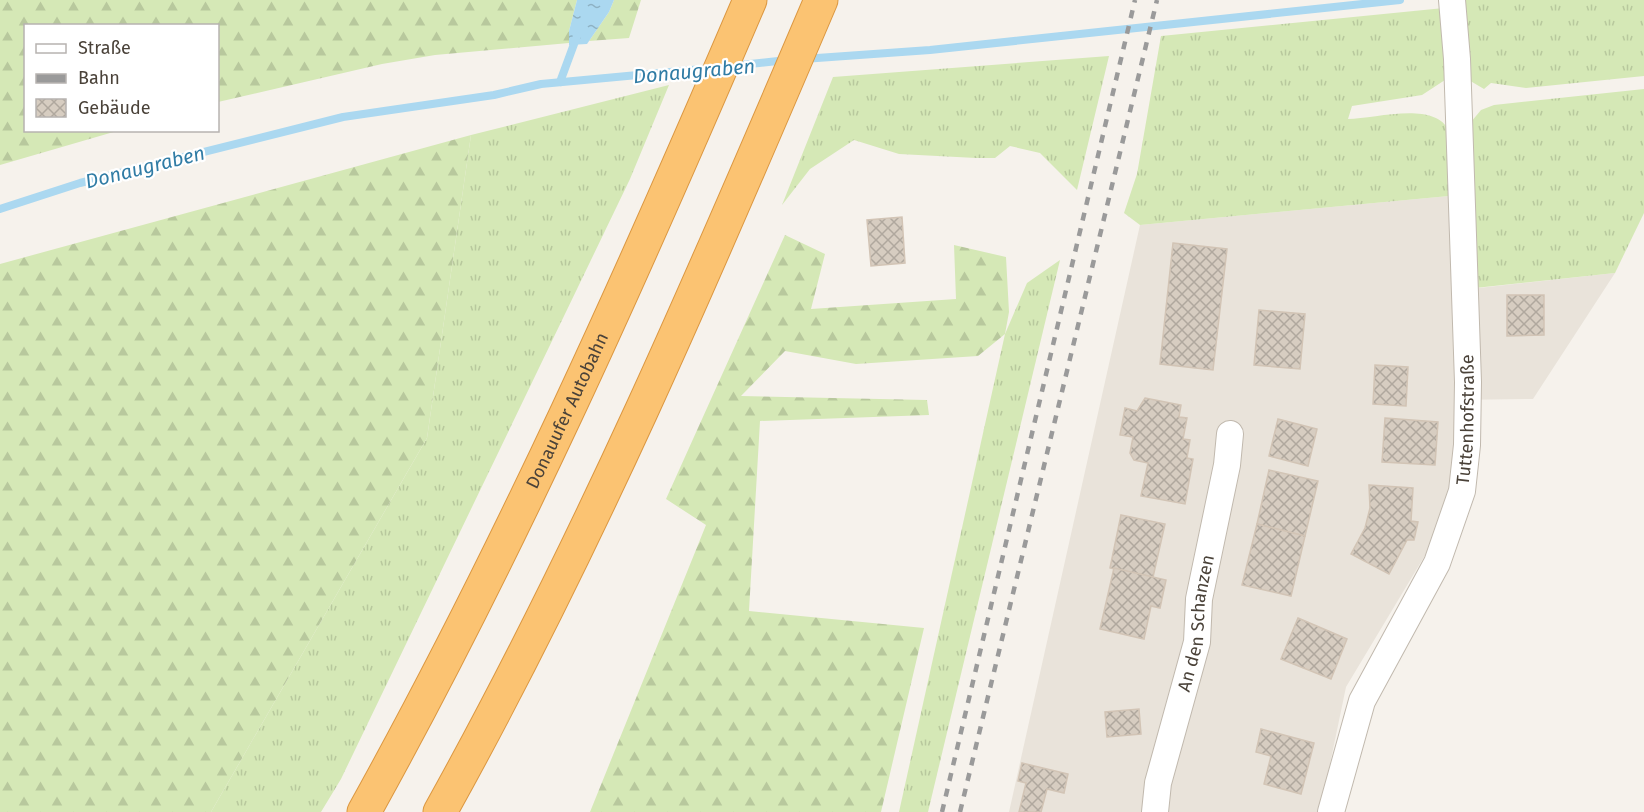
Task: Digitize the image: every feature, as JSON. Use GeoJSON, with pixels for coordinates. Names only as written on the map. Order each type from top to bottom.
{"type":"FeatureCollection","features":[{"type":"Feature","properties":{"kind":"highway","name":"Donauufer Autobahn"},"geometry":{"type":"LineString","coordinates":[[364,812],[513,528],[677,172],[750,0]]}},
{"type":"Feature","properties":{"kind":"highway"},"geometry":{"type":"LineString","coordinates":[[440,812],[570,563],[669,350],[821,0]]}},
{"type":"Feature","properties":{"kind":"street","name":"Tuttenhofstraße"},"geometry":{"type":"LineString","coordinates":[[1331,812],[1362,701],[1437,563],[1462,490],[1467,445],[1468,382],[1457,59],[1452,0]]}},
{"type":"Feature","properties":{"kind":"street","name":"An den Schanzen"},"geometry":{"type":"LineString","coordinates":[[1155,812],[1158,783],[1197,642],[1199,599],[1227,465],[1230,434]]}},
{"type":"Feature","properties":{"kind":"shaded area"},"geometry":{"type":"Polygon","coordinates":[[[1449,196],[1452,291],[1615,273],[1533,399],[1456,400],[1453,475],[1446,508],[1430,547],[1346,687],[1320,812],[1009,812],[1140,225],[1449,196]]]}},
{"type":"Feature","properties":{"kind":"green space"},"geometry":{"type":"Polygon","coordinates":[[[0,0],[577,0],[569,31],[569,43],[435,55],[382,64],[219,102],[219,24],[24,24],[24,132],[114,132],[0,165],[0,0]]]}},
{"type":"Feature","properties":{"kind":"green space"},"geometry":{"type":"Polygon","coordinates":[[[614,0],[641,0],[629,38],[589,41],[609,12],[614,0]]]}},
{"type":"Feature","properties":{"kind":"green space"},"geometry":{"type":"Polygon","coordinates":[[[1460,0],[1644,0],[1644,76],[1526,88],[1491,83],[1484,89],[1467,79],[1460,0]]]}},
{"type":"Feature","properties":{"kind":"green space"},"geometry":{"type":"Polygon","coordinates":[[[1444,8],[1445,80],[1422,95],[1352,106],[1348,119],[1403,113],[1431,116],[1442,122],[1450,136],[1449,196],[1140,225],[1124,213],[1137,174],[1161,36],[1444,8]]]}},
{"type":"Feature","properties":{"kind":"green space"},"geometry":{"type":"Polygon","coordinates":[[[1109,56],[1077,190],[1040,153],[1010,146],[995,158],[976,158],[899,154],[854,140],[810,169],[782,205],[833,77],[1109,56]]]}},
{"type":"Feature","properties":{"kind":"green space"},"geometry":{"type":"Polygon","coordinates":[[[669,85],[630,179],[341,779],[321,812],[211,812],[427,438],[471,135],[669,85]]]}},
{"type":"Feature","properties":{"kind":"green space"},"geometry":{"type":"Polygon","coordinates":[[[1644,89],[1644,213],[1615,273],[1475,288],[1471,122],[1481,110],[1494,105],[1644,89]]]}},
{"type":"Feature","properties":{"kind":"green space"},"geometry":{"type":"Polygon","coordinates":[[[471,135],[427,438],[211,812],[0,812],[0,264],[471,135]]]}},
{"type":"Feature","properties":{"kind":"green space"},"geometry":{"type":"Polygon","coordinates":[[[785,235],[825,254],[811,309],[956,299],[954,245],[1006,257],[1009,312],[1005,334],[978,356],[856,364],[785,351],[741,396],[927,400],[929,415],[760,421],[749,611],[924,628],[881,812],[590,812],[706,525],[666,499],[785,235]]]}},
{"type":"Feature","properties":{"kind":"green space"},"geometry":{"type":"Polygon","coordinates":[[[1060,260],[928,812],[899,812],[1005,334],[1027,283],[1060,260]]]}},
{"type":"Feature","properties":{"kind":"water"},"geometry":{"type":"Polygon","coordinates":[[[577,0],[614,0],[609,12],[587,44],[569,45],[569,31],[577,0]]]}},
{"type":"Feature","properties":{"kind":"building"},"geometry":{"type":"Polygon","coordinates":[[[902,217],[905,263],[871,266],[867,220],[902,217]]]}},
{"type":"Feature","properties":{"kind":"building"},"geometry":{"type":"Polygon","coordinates":[[[1173,243],[1227,249],[1213,370],[1160,364],[1173,243]]]}},
{"type":"Feature","properties":{"kind":"building"},"geometry":{"type":"Polygon","coordinates":[[[1507,295],[1544,295],[1544,335],[1507,336],[1507,295]]]}},
{"type":"Feature","properties":{"kind":"building"},"geometry":{"type":"Polygon","coordinates":[[[1259,310],[1305,314],[1300,369],[1254,365],[1259,310]]]}},
{"type":"Feature","properties":{"kind":"building"},"geometry":{"type":"Polygon","coordinates":[[[1375,365],[1408,367],[1406,406],[1373,404],[1375,365]]]}},
{"type":"Feature","properties":{"kind":"building"},"geometry":{"type":"Polygon","coordinates":[[[1145,398],[1181,405],[1179,417],[1187,418],[1183,439],[1190,440],[1187,458],[1193,459],[1185,504],[1141,496],[1148,463],[1134,460],[1130,453],[1133,437],[1120,435],[1125,408],[1137,411],[1145,398]]]}},
{"type":"Feature","properties":{"kind":"building"},"geometry":{"type":"Polygon","coordinates":[[[1385,418],[1438,422],[1435,465],[1382,462],[1385,418]]]}},
{"type":"Feature","properties":{"kind":"building"},"geometry":{"type":"Polygon","coordinates":[[[1278,419],[1317,429],[1308,466],[1269,456],[1278,419]]]}},
{"type":"Feature","properties":{"kind":"building"},"geometry":{"type":"Polygon","coordinates":[[[1269,470],[1318,481],[1305,536],[1257,524],[1269,470]]]}},
{"type":"Feature","properties":{"kind":"building"},"geometry":{"type":"Polygon","coordinates":[[[1369,485],[1413,488],[1411,521],[1418,522],[1414,540],[1407,540],[1389,574],[1351,554],[1365,528],[1370,508],[1369,485]]]}},
{"type":"Feature","properties":{"kind":"building"},"geometry":{"type":"Polygon","coordinates":[[[1121,515],[1165,524],[1153,577],[1110,568],[1121,515]]]}},
{"type":"Feature","properties":{"kind":"building"},"geometry":{"type":"Polygon","coordinates":[[[1257,524],[1305,536],[1291,596],[1242,585],[1257,524]]]}},
{"type":"Feature","properties":{"kind":"building"},"geometry":{"type":"Polygon","coordinates":[[[1114,568],[1166,580],[1160,608],[1151,606],[1144,639],[1100,629],[1114,568]]]}},
{"type":"Feature","properties":{"kind":"building"},"geometry":{"type":"Polygon","coordinates":[[[1298,618],[1347,639],[1331,679],[1281,659],[1298,618]]]}},
{"type":"Feature","properties":{"kind":"building"},"geometry":{"type":"Polygon","coordinates":[[[1139,709],[1141,734],[1107,737],[1105,712],[1139,709]]]}},
{"type":"Feature","properties":{"kind":"building"},"geometry":{"type":"Polygon","coordinates":[[[1261,729],[1314,743],[1301,794],[1264,784],[1271,756],[1256,752],[1261,729]]]}},
{"type":"Feature","properties":{"kind":"building"},"geometry":{"type":"Polygon","coordinates":[[[1022,763],[1068,774],[1064,793],[1047,789],[1041,812],[1019,812],[1026,783],[1018,781],[1022,763]]]}},
{"type":"Feature","properties":{"kind":"waterway","name":"Donaugraben"},"geometry":{"type":"LineString","coordinates":[[803,59],[930,50],[1400,0]]}},
{"type":"Feature","properties":{"kind":"waterway"},"geometry":{"type":"LineString","coordinates":[[560,82],[577,36]]}},
{"type":"Feature","properties":{"kind":"waterway","name":"Donaugraben"},"geometry":{"type":"LineString","coordinates":[[731,66],[787,60]]}},
{"type":"Feature","properties":{"kind":"waterway","name":"Donaugraben"},"geometry":{"type":"LineString","coordinates":[[0,209],[80,183],[343,117],[494,95],[541,84],[713,68]]}},
{"type":"Feature","properties":{"kind":"railway"},"geometry":{"type":"LineString","coordinates":[[942,812],[1135,0]]}},
{"type":"Feature","properties":{"kind":"railway"},"geometry":{"type":"LineString","coordinates":[[960,812],[1157,0]]}}]}
